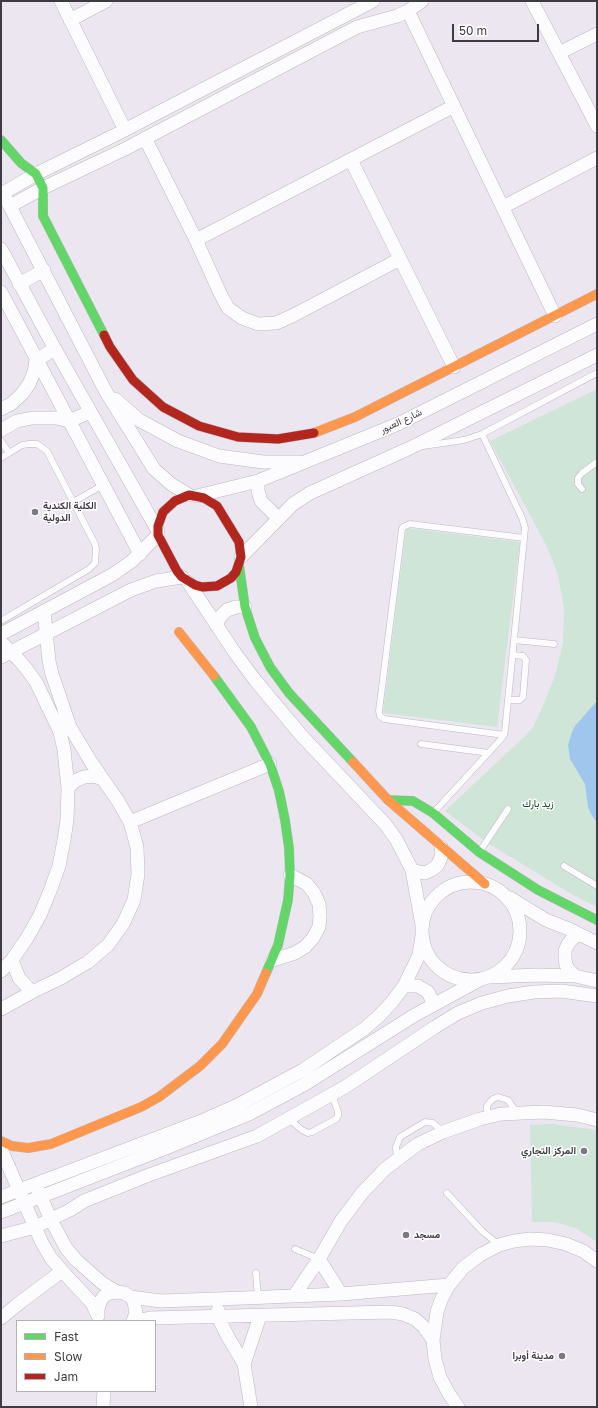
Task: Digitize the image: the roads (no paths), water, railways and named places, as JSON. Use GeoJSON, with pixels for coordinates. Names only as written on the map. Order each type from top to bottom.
{"type":"FeatureCollection","features":[{"type":"Feature","properties":{"kind":"street"},"geometry":{"type":"LineString","coordinates":[[61,1],[121,132],[125,148]]}},
{"type":"Feature","properties":{"kind":"street"},"geometry":{"type":"LineString","coordinates":[[70,20],[106,1]]}},
{"type":"Feature","properties":{"kind":"street"},"geometry":{"type":"LineString","coordinates":[[373,1],[121,132],[2,191],[106,392],[154,469],[171,484],[193,496],[204,498],[217,506],[239,542],[245,607],[255,638],[277,678],[289,693],[388,800],[485,884]]}},
{"type":"Feature","properties":{"kind":"street"},"geometry":{"type":"LineString","coordinates":[[377,1],[381,13],[385,19]]}},
{"type":"Feature","properties":{"kind":"street"},"geometry":{"type":"LineString","coordinates":[[10,206],[357,27],[397,16],[408,11],[421,1]]}},
{"type":"Feature","properties":{"kind":"street"},"geometry":{"type":"LineString","coordinates":[[532,1],[597,126]]}},
{"type":"Feature","properties":{"kind":"street"},"geometry":{"type":"LineString","coordinates":[[408,11],[555,316]]}},
{"type":"Feature","properties":{"kind":"street"},"geometry":{"type":"LineString","coordinates":[[559,52],[597,34]]}},
{"type":"Feature","properties":{"kind":"street"},"geometry":{"type":"LineString","coordinates":[[196,240],[454,106]]}},
{"type":"Feature","properties":{"kind":"street"},"geometry":{"type":"LineString","coordinates":[[142,121],[147,136],[220,293],[228,308],[242,318],[258,324],[276,323],[400,259]]}},
{"type":"Feature","properties":{"kind":"street"},"geometry":{"type":"LineString","coordinates":[[1,140],[21,163],[36,174],[43,188],[43,216],[110,348],[133,380],[164,407],[199,426],[238,437],[278,439],[318,432],[355,417],[597,294]]}},
{"type":"Feature","properties":{"kind":"street"},"geometry":{"type":"LineString","coordinates":[[503,207],[597,158]]}},
{"type":"Feature","properties":{"kind":"street"},"geometry":{"type":"LineString","coordinates":[[351,160],[454,367]]}},
{"type":"Feature","properties":{"kind":"street"},"geometry":{"type":"LineString","coordinates":[[1,249],[158,533],[177,571],[185,580],[239,658],[276,706],[386,825],[405,854],[412,870],[426,949],[432,961],[442,970],[455,977],[468,980],[537,975],[575,976],[597,981]]}},
{"type":"Feature","properties":{"kind":"street"},"geometry":{"type":"LineString","coordinates":[[19,284],[44,270]]}},
{"type":"Feature","properties":{"kind":"street"},"geometry":{"type":"LineString","coordinates":[[1,292],[140,554]]}},
{"type":"Feature","properties":{"kind":"street","name":"شارع العبور"},"geometry":{"type":"LineString","coordinates":[[193,496],[258,481],[398,424],[597,324]]}},
{"type":"Feature","properties":{"kind":"street"},"geometry":{"type":"LineString","coordinates":[[1,409],[22,394],[31,378],[36,360],[55,349]]}},
{"type":"Feature","properties":{"kind":"street"},"geometry":{"type":"LineString","coordinates":[[6,654],[143,585],[156,581],[185,580],[202,587],[217,586],[231,578],[240,561],[278,518],[293,504],[310,493],[410,448],[597,355]]}},
{"type":"Feature","properties":{"kind":"street"},"geometry":{"type":"LineString","coordinates":[[106,392],[139,420],[178,441],[219,456],[263,462],[307,462]]}},
{"type":"Feature","properties":{"kind":"street"},"geometry":{"type":"LineString","coordinates":[[1,430],[17,422],[32,418],[57,418],[69,421],[90,412]]}},
{"type":"Feature","properties":{"kind":"street"},"geometry":{"type":"LineString","coordinates":[[258,481],[258,491],[261,501],[278,518]]}},
{"type":"Feature","properties":{"kind":"street"},"geometry":{"type":"LineString","coordinates":[[1,634],[112,575],[140,554],[158,533],[160,518],[168,506],[175,501],[193,496]]}},
{"type":"Feature","properties":{"kind":"street"},"geometry":{"type":"LineString","coordinates":[[216,625],[220,617],[227,610],[236,607],[245,607]]}},
{"type":"Feature","properties":{"kind":"street"},"geometry":{"type":"LineString","coordinates":[[1,971],[12,960],[40,915],[59,866],[67,820],[68,788],[65,757],[65,729],[49,661],[44,611]]}},
{"type":"Feature","properties":{"kind":"street"},"geometry":{"type":"LineString","coordinates":[[1,1141],[12,1146],[28,1148],[51,1144],[141,1107],[159,1097],[200,1066],[222,1044],[257,994],[272,960],[284,923],[290,875],[286,820],[279,791],[270,764],[261,745],[239,709],[179,632]]}},
{"type":"Feature","properties":{"kind":"street"},"geometry":{"type":"LineString","coordinates":[[1,642],[6,654],[20,661],[36,682],[65,729],[84,750],[130,822],[137,847],[138,874],[134,900],[123,924],[108,945],[88,962],[61,978],[1,1009]]}},
{"type":"Feature","properties":{"kind":"street"},"geometry":{"type":"LineString","coordinates":[[130,822],[270,764]]}},
{"type":"Feature","properties":{"kind":"street"},"geometry":{"type":"LineString","coordinates":[[68,788],[75,781],[84,777],[94,776],[103,779]]}},
{"type":"Feature","properties":{"kind":"street"},"geometry":{"type":"LineString","coordinates":[[388,800],[413,800],[432,813],[479,852],[538,890],[597,920]]}},
{"type":"Feature","properties":{"kind":"street"},"geometry":{"type":"LineString","coordinates":[[412,870],[425,873],[437,866],[442,854],[441,847]]}},
{"type":"Feature","properties":{"kind":"street"},"geometry":{"type":"LineString","coordinates":[[272,960],[295,953],[306,947],[319,927],[319,904],[314,893],[307,884],[290,875]]}},
{"type":"Feature","properties":{"kind":"street"},"geometry":{"type":"LineString","coordinates":[[1,1197],[204,1120],[238,1105],[303,1070],[364,1029],[379,1016],[404,986],[419,955],[425,913],[439,894],[449,887],[460,883],[473,882],[485,884],[495,888],[546,920],[597,942]]}},
{"type":"Feature","properties":{"kind":"street"},"geometry":{"type":"LineString","coordinates":[[1,1211],[166,1148],[249,1114],[305,1084],[434,1004],[484,978],[497,973],[506,966],[513,957],[518,946],[520,936],[520,924],[517,913],[512,903],[504,894]]}},
{"type":"Feature","properties":{"kind":"street"},"geometry":{"type":"LineString","coordinates":[[575,976],[566,965],[565,958],[568,944],[573,938],[579,935]]}},
{"type":"Feature","properties":{"kind":"street"},"geometry":{"type":"LineString","coordinates":[[12,960],[19,978],[32,992]]}},
{"type":"Feature","properties":{"kind":"street"},"geometry":{"type":"LineString","coordinates":[[404,986],[418,986],[424,989],[428,992],[434,1004]]}},
{"type":"Feature","properties":{"kind":"street"},"geometry":{"type":"LineString","coordinates":[[1,1236],[34,1227],[51,1220],[84,1201],[148,1175],[257,1136],[332,1094],[458,1013],[482,1003],[508,996],[534,992],[561,991],[597,996]]}},
{"type":"Feature","properties":{"kind":"street"},"geometry":{"type":"LineString","coordinates":[[294,1296],[319,1259],[341,1221],[362,1193],[386,1169],[418,1144],[443,1132],[487,1117],[517,1113],[543,1112],[577,1115],[597,1120]]}},
{"type":"Feature","properties":{"kind":"street"},"geometry":{"type":"LineString","coordinates":[[1,1149],[23,1203],[42,1243],[51,1258],[92,1303],[100,1318]]}},
{"type":"Feature","properties":{"kind":"street"},"geometry":{"type":"LineString","coordinates":[[34,1184],[66,1248],[76,1260],[106,1286],[117,1292]]}},
{"type":"Feature","properties":{"kind":"street"},"geometry":{"type":"LineString","coordinates":[[458,1407],[440,1377],[435,1359],[433,1340],[437,1312],[442,1298],[449,1285],[463,1268],[480,1255],[499,1245],[530,1239],[548,1240],[566,1244],[583,1251],[597,1261]]}},
{"type":"Feature","properties":{"kind":"street"},"geometry":{"type":"LineString","coordinates":[[319,1259],[341,1294]]}},
{"type":"Feature","properties":{"kind":"street"},"geometry":{"type":"LineString","coordinates":[[1,1318],[62,1271]]}},
{"type":"Feature","properties":{"kind":"street"},"geometry":{"type":"LineString","coordinates":[[100,1318],[98,1309],[100,1302],[104,1296],[117,1292],[124,1293],[131,1297],[161,1301],[341,1294],[449,1285]]}},
{"type":"Feature","properties":{"kind":"street"},"geometry":{"type":"LineString","coordinates":[[131,1297],[136,1307],[133,1320]]}},
{"type":"Feature","properties":{"kind":"street"},"geometry":{"type":"LineString","coordinates":[[218,1299],[218,1317],[244,1364],[251,1407]]}},
{"type":"Feature","properties":{"kind":"street"},"geometry":{"type":"LineString","coordinates":[[141,1320],[150,1318],[391,1312],[403,1314],[415,1319],[424,1327],[433,1340]]}},
{"type":"Feature","properties":{"kind":"street"},"geometry":{"type":"LineString","coordinates":[[244,1364],[260,1316]]}},
{"type":"Feature","properties":{"kind":"street"},"geometry":{"type":"LineString","coordinates":[[103,1407],[104,1392]]}},
{"type":"Feature","properties":{"kind":"lane"},"geometry":{"type":"LineString","coordinates":[[410,448],[464,440],[482,434],[597,373]]}},
{"type":"Feature","properties":{"kind":"lane"},"geometry":{"type":"LineString","coordinates":[[432,813],[504,735],[525,528],[522,518],[482,434]]}},
{"type":"Feature","properties":{"kind":"lane"},"geometry":{"type":"LineString","coordinates":[[1,441],[9,453]]}},
{"type":"Feature","properties":{"kind":"lane"},"geometry":{"type":"LineString","coordinates":[[1,458],[22,445],[37,444],[47,451],[95,544],[96,556],[95,563],[89,569],[1,621]]}},
{"type":"Feature","properties":{"kind":"lane"},"geometry":{"type":"LineString","coordinates":[[582,489],[578,484],[578,478],[597,462]]}},
{"type":"Feature","properties":{"kind":"lane"},"geometry":{"type":"LineString","coordinates":[[73,502],[103,485]]}},
{"type":"Feature","properties":{"kind":"lane"},"geometry":{"type":"LineString","coordinates":[[504,735],[384,719],[380,716],[379,711],[402,529],[410,524],[524,538]]}},
{"type":"Feature","properties":{"kind":"lane"},"geometry":{"type":"LineString","coordinates":[[72,579],[80,592]]}},
{"type":"Feature","properties":{"kind":"lane"},"geometry":{"type":"LineString","coordinates":[[514,640],[554,644]]}},
{"type":"Feature","properties":{"kind":"lane"},"geometry":{"type":"LineString","coordinates":[[508,700],[520,700],[523,697],[526,660],[523,656],[513,655]]}},
{"type":"Feature","properties":{"kind":"lane"},"geometry":{"type":"LineString","coordinates":[[421,744],[488,753]]}},
{"type":"Feature","properties":{"kind":"lane"},"geometry":{"type":"LineString","coordinates":[[479,852],[508,809]]}},
{"type":"Feature","properties":{"kind":"lane"},"geometry":{"type":"LineString","coordinates":[[564,866],[597,886]]}},
{"type":"Feature","properties":{"kind":"lane"},"geometry":{"type":"LineString","coordinates":[[288,1119],[308,1133],[336,1119],[338,1112],[332,1094]]}},
{"type":"Feature","properties":{"kind":"lane"},"geometry":{"type":"LineString","coordinates":[[447,1193],[482,1231],[499,1245]]}},
{"type":"Feature","properties":{"kind":"lane"},"geometry":{"type":"LineString","coordinates":[[295,1250],[319,1259]]}},
{"type":"Feature","properties":{"kind":"lane"},"geometry":{"type":"LineString","coordinates":[[256,1273],[258,1298]]}},
{"type":"Feature","properties":{"kind":"water"},"geometry":{"type":"Polygon","coordinates":[[[597,701],[597,823],[588,807],[585,784],[570,759],[568,745],[575,726],[597,701]]]}},
{"type":"Feature","properties":{"kind":"place","name":"الكلية الكندية الدولية"},"geometry":{"type":"Point","coordinates":[35,512]}},
{"type":"Feature","properties":{"kind":"place","name":"المركز التجاري"},"geometry":{"type":"Point","coordinates":[584,1151]}},
{"type":"Feature","properties":{"kind":"place","name":"مسجد"},"geometry":{"type":"Point","coordinates":[406,1235]}},
{"type":"Feature","properties":{"kind":"place","name":"مدينة أوبرا"},"geometry":{"type":"Point","coordinates":[562,1356]}},
{"type":"Feature","properties":{"kind":"park label","name":"زيد بارك"},"geometry":{"type":"Point","coordinates":[538,804]}}]}
